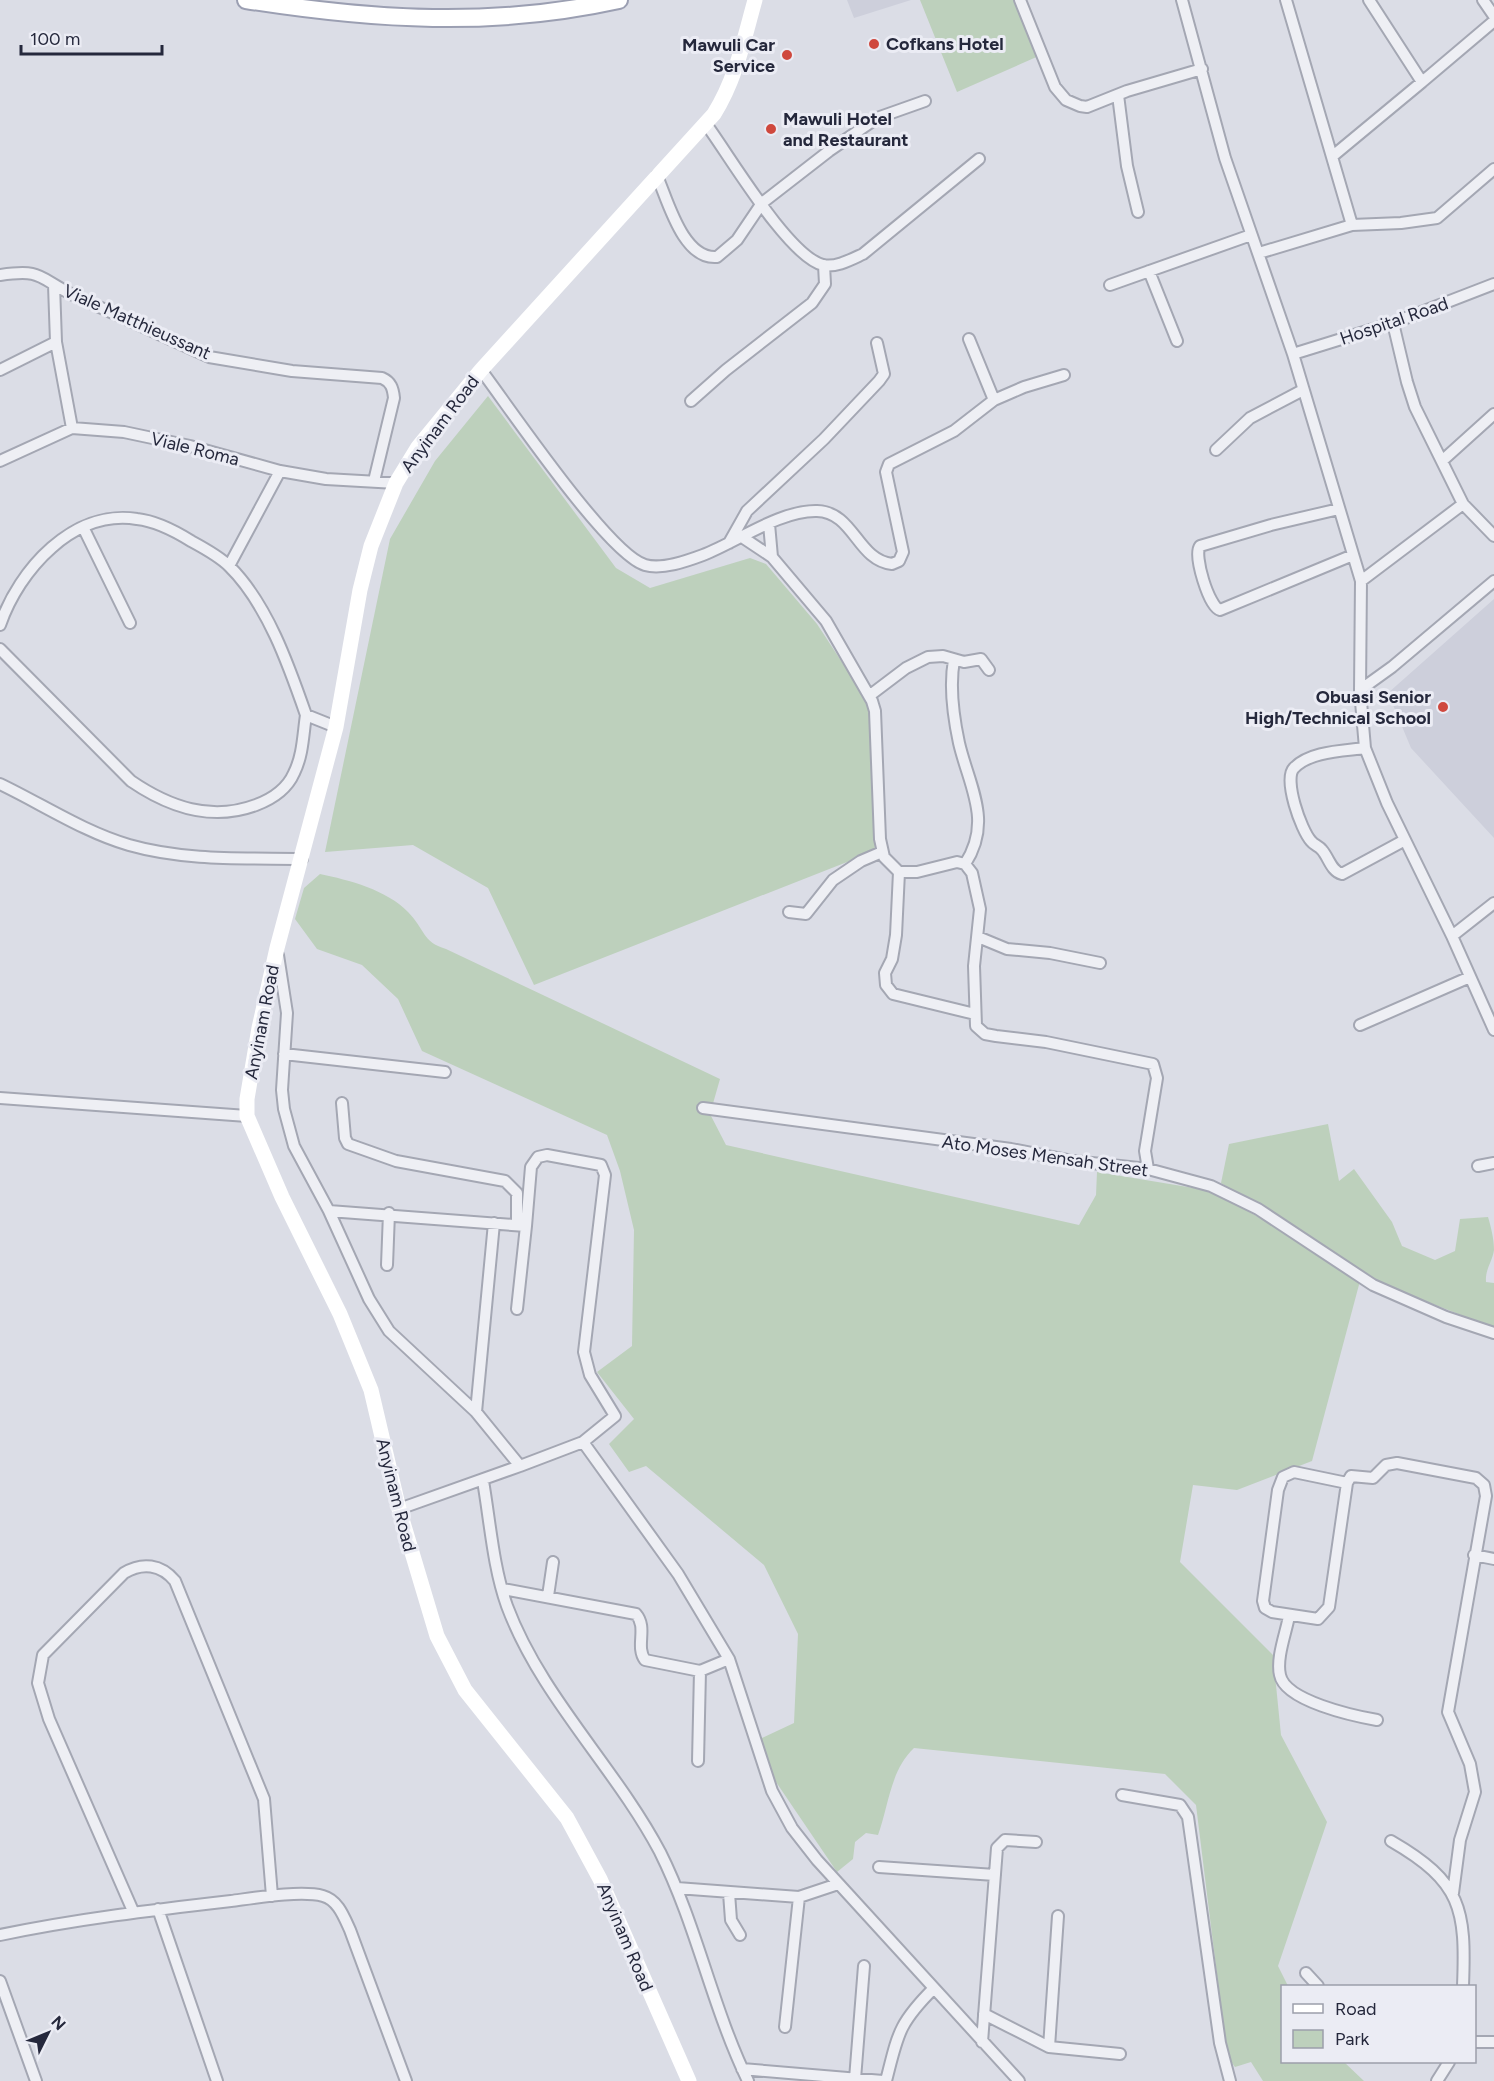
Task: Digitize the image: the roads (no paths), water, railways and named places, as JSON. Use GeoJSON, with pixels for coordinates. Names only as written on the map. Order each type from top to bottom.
{"type":"FeatureCollection","features":[{"type":"Feature","properties":{"kind":"main road"},"geometry":{"type":"LineString","coordinates":[[246,0],[348,14],[449,20],[517,16],[619,0]]}},
{"type":"Feature","properties":{"kind":"street","name":"Anyinam Road"},"geometry":{"type":"LineString","coordinates":[[689,2081],[600,1879],[567,1818],[465,1690],[436,1636],[399,1509],[371,1390],[340,1314],[282,1197],[247,1116],[256,1046],[277,948],[336,727],[371,546],[396,483],[418,447],[481,370],[706,124],[721,103],[733,75],[745,41],[755,0]]}},
{"type":"Feature","properties":{"kind":"street"},"geometry":{"type":"LineString","coordinates":[[1020,0],[1047,70],[1055,87],[1066,100],[1087,107],[1202,69]]}},
{"type":"Feature","properties":{"kind":"street"},"geometry":{"type":"LineString","coordinates":[[1182,0],[1225,158],[1293,354],[1361,581],[1360,690],[1365,748],[1405,840],[1452,936],[1494,1030]]}},
{"type":"Feature","properties":{"kind":"street"},"geometry":{"type":"LineString","coordinates":[[1286,0],[1334,156],[1352,225]]}},
{"type":"Feature","properties":{"kind":"street"},"geometry":{"type":"LineString","coordinates":[[1369,0],[1422,82]]}},
{"type":"Feature","properties":{"kind":"street"},"geometry":{"type":"LineString","coordinates":[[1483,0],[1494,16]]}},
{"type":"Feature","properties":{"kind":"street"},"geometry":{"type":"LineString","coordinates":[[1334,156],[1494,21]]}},
{"type":"Feature","properties":{"kind":"street"},"geometry":{"type":"LineString","coordinates":[[1118,95],[1127,166],[1138,212]]}},
{"type":"Feature","properties":{"kind":"street"},"geometry":{"type":"LineString","coordinates":[[657,176],[685,240],[706,257],[717,257],[729,249],[762,203],[866,124],[888,113],[907,109],[925,100]]}},
{"type":"Feature","properties":{"kind":"street"},"geometry":{"type":"LineString","coordinates":[[706,124],[793,244],[806,255],[825,265],[843,263],[863,254],[979,159]]}},
{"type":"Feature","properties":{"kind":"street"},"geometry":{"type":"LineString","coordinates":[[1259,253],[1352,225],[1401,223],[1437,218],[1494,169]]}},
{"type":"Feature","properties":{"kind":"street"},"geometry":{"type":"LineString","coordinates":[[1110,285],[1251,234]]}},
{"type":"Feature","properties":{"kind":"street"},"geometry":{"type":"LineString","coordinates":[[691,401],[726,370],[812,303],[822,292],[825,284],[825,265]]}},
{"type":"Feature","properties":{"kind":"street","name":"Viale Matthieussant"},"geometry":{"type":"LineString","coordinates":[[0,275],[27,271],[39,273],[54,285],[210,357],[272,368],[387,380],[393,389],[394,398],[374,481]]}},
{"type":"Feature","properties":{"kind":"street"},"geometry":{"type":"LineString","coordinates":[[1149,271],[1177,341]]}},
{"type":"Feature","properties":{"kind":"street","name":"Hospital Road"},"geometry":{"type":"LineString","coordinates":[[1293,354],[1393,323],[1494,284]]}},
{"type":"Feature","properties":{"kind":"street"},"geometry":{"type":"LineString","coordinates":[[0,461],[72,428],[56,342],[54,285]]}},
{"type":"Feature","properties":{"kind":"street"},"geometry":{"type":"LineString","coordinates":[[1393,323],[1410,394],[1463,504],[1494,536]]}},
{"type":"Feature","properties":{"kind":"street"},"geometry":{"type":"LineString","coordinates":[[969,339],[994,400]]}},
{"type":"Feature","properties":{"kind":"street"},"geometry":{"type":"LineString","coordinates":[[0,370],[56,342]]}},
{"type":"Feature","properties":{"kind":"street"},"geometry":{"type":"LineString","coordinates":[[729,543],[747,512],[824,440],[879,381],[884,374],[877,343]]}},
{"type":"Feature","properties":{"kind":"street"},"geometry":{"type":"LineString","coordinates":[[481,370],[590,516],[631,557],[645,565],[659,566],[701,555],[769,524],[810,511],[832,513],[844,520],[869,553],[888,564],[896,563],[903,556],[903,548],[886,472],[889,464],[954,431],[994,400],[1024,387],[1064,375]]}},
{"type":"Feature","properties":{"kind":"street"},"geometry":{"type":"LineString","coordinates":[[1216,450],[1250,418],[1303,390]]}},
{"type":"Feature","properties":{"kind":"street"},"geometry":{"type":"LineString","coordinates":[[1443,460],[1494,414]]}},
{"type":"Feature","properties":{"kind":"street","name":"Viale Roma"},"geometry":{"type":"LineString","coordinates":[[72,428],[135,435],[190,446],[280,471],[326,479],[396,483]]}},
{"type":"Feature","properties":{"kind":"street"},"geometry":{"type":"LineString","coordinates":[[229,566],[280,471]]}},
{"type":"Feature","properties":{"kind":"street"},"geometry":{"type":"LineString","coordinates":[[1361,581],[1463,504]]}},
{"type":"Feature","properties":{"kind":"street"},"geometry":{"type":"LineString","coordinates":[[1339,509],[1271,525],[1200,546],[1197,552],[1200,565],[1212,604],[1220,610],[1353,555]]}},
{"type":"Feature","properties":{"kind":"street"},"geometry":{"type":"LineString","coordinates":[[0,625],[17,589],[35,563],[56,543],[83,527],[112,518],[137,519],[173,530],[229,566],[270,626],[289,666],[306,715],[301,755],[294,775],[280,792],[246,809],[225,813],[200,812],[153,796],[131,781],[0,649]]}},
{"type":"Feature","properties":{"kind":"street"},"geometry":{"type":"LineString","coordinates":[[769,524],[772,557]]}},
{"type":"Feature","properties":{"kind":"street"},"geometry":{"type":"LineString","coordinates":[[83,527],[130,623]]}},
{"type":"Feature","properties":{"kind":"street"},"geometry":{"type":"LineString","coordinates":[[742,537],[772,557],[826,621],[869,696],[874,711],[882,852],[893,869],[899,872],[917,872],[950,862],[964,864],[972,873],[980,909],[974,966],[976,1026],[985,1034],[1046,1042],[1153,1064],[1156,1078],[1145,1151],[1148,1169]]}},
{"type":"Feature","properties":{"kind":"street"},"geometry":{"type":"LineString","coordinates":[[1360,690],[1392,667],[1494,581]]}},
{"type":"Feature","properties":{"kind":"street"},"geometry":{"type":"LineString","coordinates":[[869,696],[923,659],[937,656],[968,662],[981,659],[989,670]]}},
{"type":"Feature","properties":{"kind":"street"},"geometry":{"type":"LineString","coordinates":[[954,660],[951,679],[958,742],[979,812],[977,829],[964,864]]}},
{"type":"Feature","properties":{"kind":"street"},"geometry":{"type":"LineString","coordinates":[[306,715],[336,727]]}},
{"type":"Feature","properties":{"kind":"street"},"geometry":{"type":"LineString","coordinates":[[1365,748],[1308,759],[1290,773],[1291,790],[1307,835],[1322,850],[1337,873],[1342,874],[1405,840]]}},
{"type":"Feature","properties":{"kind":"street"},"geometry":{"type":"LineString","coordinates":[[0,784],[127,845],[186,857],[302,859]]}},
{"type":"Feature","properties":{"kind":"street"},"geometry":{"type":"LineString","coordinates":[[789,912],[806,914],[825,887],[841,873],[882,852]]}},
{"type":"Feature","properties":{"kind":"street"},"geometry":{"type":"LineString","coordinates":[[899,872],[896,935],[892,959],[885,973],[889,990],[893,994],[975,1014]]}},
{"type":"Feature","properties":{"kind":"street"},"geometry":{"type":"LineString","coordinates":[[1452,936],[1494,903]]}},
{"type":"Feature","properties":{"kind":"street"},"geometry":{"type":"LineString","coordinates":[[978,937],[1007,950],[1050,953],[1100,963]]}},
{"type":"Feature","properties":{"kind":"street"},"geometry":{"type":"LineString","coordinates":[[277,948],[287,1001],[282,1090],[291,1137],[329,1210],[369,1299],[389,1331],[476,1412],[520,1466]]}},
{"type":"Feature","properties":{"kind":"street"},"geometry":{"type":"LineString","coordinates":[[1360,1025],[1470,977]]}},
{"type":"Feature","properties":{"kind":"street"},"geometry":{"type":"LineString","coordinates":[[284,1054],[446,1072]]}},
{"type":"Feature","properties":{"kind":"street"},"geometry":{"type":"LineString","coordinates":[[0,1098],[247,1116]]}},
{"type":"Feature","properties":{"kind":"street"},"geometry":{"type":"LineString","coordinates":[[342,1103],[345,1138],[348,1144],[396,1161],[505,1181],[517,1193],[521,1225]]}},
{"type":"Feature","properties":{"kind":"street","name":"Ato Moses Mensah Street"},"geometry":{"type":"LineString","coordinates":[[703,1108],[1011,1149],[1073,1161],[1148,1169],[1211,1186],[1257,1209],[1373,1285],[1446,1317],[1494,1333]]}},
{"type":"Feature","properties":{"kind":"street"},"geometry":{"type":"LineString","coordinates":[[399,1509],[483,1481],[583,1442],[615,1416],[590,1375],[584,1353],[603,1168],[596,1163],[547,1155],[538,1157],[531,1167],[521,1225],[517,1309]]}},
{"type":"Feature","properties":{"kind":"street"},"geometry":{"type":"LineString","coordinates":[[1478,1166],[1494,1163]]}},
{"type":"Feature","properties":{"kind":"street"},"geometry":{"type":"LineString","coordinates":[[329,1210],[521,1225]]}},
{"type":"Feature","properties":{"kind":"street"},"geometry":{"type":"LineString","coordinates":[[387,1264],[389,1213]]}},
{"type":"Feature","properties":{"kind":"street"},"geometry":{"type":"LineString","coordinates":[[476,1412],[494,1223]]}},
{"type":"Feature","properties":{"kind":"street"},"geometry":{"type":"LineString","coordinates":[[583,1442],[678,1574],[729,1659],[772,1791],[792,1828],[838,1884],[1019,2081]]}},
{"type":"Feature","properties":{"kind":"street"},"geometry":{"type":"LineString","coordinates":[[1347,1483],[1294,1472],[1283,1477],[1278,1490],[1263,1601],[1265,1608],[1289,1616],[1318,1619],[1329,1607],[1347,1483],[1355,1476],[1373,1478],[1391,1462],[1476,1478],[1484,1485],[1486,1496],[1448,1712],[1470,1764],[1475,1792],[1460,1840],[1453,1893]]}},
{"type":"Feature","properties":{"kind":"street"},"geometry":{"type":"LineString","coordinates":[[483,1481],[506,1604],[536,1665],[645,1827],[677,1888],[729,2041],[748,2081]]}},
{"type":"Feature","properties":{"kind":"street"},"geometry":{"type":"LineString","coordinates":[[1474,1555],[1494,1558]]}},
{"type":"Feature","properties":{"kind":"street"},"geometry":{"type":"LineString","coordinates":[[548,1596],[553,1562]]}},
{"type":"Feature","properties":{"kind":"street"},"geometry":{"type":"LineString","coordinates":[[133,1911],[49,1719],[38,1683],[38,1673],[43,1655],[124,1573],[146,1564],[169,1574],[175,1581],[264,1799],[272,1896]]}},
{"type":"Feature","properties":{"kind":"street"},"geometry":{"type":"LineString","coordinates":[[503,1589],[636,1614],[642,1624],[641,1653],[645,1660],[700,1671],[729,1659]]}},
{"type":"Feature","properties":{"kind":"street"},"geometry":{"type":"LineString","coordinates":[[1289,1616],[1279,1672],[1283,1683],[1330,1710],[1377,1720]]}},
{"type":"Feature","properties":{"kind":"street"},"geometry":{"type":"LineString","coordinates":[[698,1761],[700,1671]]}},
{"type":"Feature","properties":{"kind":"street"},"geometry":{"type":"LineString","coordinates":[[1122,1796],[1180,1805],[1188,1817],[1220,2043],[1230,2081]]}},
{"type":"Feature","properties":{"kind":"street"},"geometry":{"type":"LineString","coordinates":[[1391,1841],[1434,1872],[1453,1893],[1462,1916],[1463,1985]]}},
{"type":"Feature","properties":{"kind":"street"},"geometry":{"type":"LineString","coordinates":[[982,2042],[997,1848],[1002,1842],[1036,1842]]}},
{"type":"Feature","properties":{"kind":"street"},"geometry":{"type":"LineString","coordinates":[[879,1867],[995,1875]]}},
{"type":"Feature","properties":{"kind":"street"},"geometry":{"type":"LineString","coordinates":[[677,1888],[799,1897],[838,1884]]}},
{"type":"Feature","properties":{"kind":"street"},"geometry":{"type":"LineString","coordinates":[[729,1893],[731,1920],[740,1935]]}},
{"type":"Feature","properties":{"kind":"street"},"geometry":{"type":"LineString","coordinates":[[0,1935],[133,1911],[272,1896],[322,1895],[332,1900],[341,1910],[406,2081]]}},
{"type":"Feature","properties":{"kind":"street"},"geometry":{"type":"LineString","coordinates":[[785,2027],[799,1897]]}},
{"type":"Feature","properties":{"kind":"street"},"geometry":{"type":"LineString","coordinates":[[158,1909],[218,2081]]}},
{"type":"Feature","properties":{"kind":"street"},"geometry":{"type":"LineString","coordinates":[[1049,2047],[1058,1916]]}},
{"type":"Feature","properties":{"kind":"street"},"geometry":{"type":"LineString","coordinates":[[855,2079],[864,1966]]}},
{"type":"Feature","properties":{"kind":"street"},"geometry":{"type":"LineString","coordinates":[[1306,1973],[1316,1985]]}},
{"type":"Feature","properties":{"kind":"street"},"geometry":{"type":"LineString","coordinates":[[0,1981],[36,2081]]}},
{"type":"Feature","properties":{"kind":"street"},"geometry":{"type":"LineString","coordinates":[[742,2069],[884,2081],[899,2030],[911,2011],[934,1989]]}},
{"type":"Feature","properties":{"kind":"street"},"geometry":{"type":"LineString","coordinates":[[984,2014],[1049,2047],[1120,2054]]}},
{"type":"Feature","properties":{"kind":"street"},"geometry":{"type":"LineString","coordinates":[[1476,2042],[1494,2042]]}},
{"type":"Feature","properties":{"kind":"street"},"geometry":{"type":"LineString","coordinates":[[1437,2081],[1448,2063]]}},
{"type":"Feature","properties":{"kind":"place","name":"Cofkans Hotel"},"geometry":{"type":"Point","coordinates":[874,44]}},
{"type":"Feature","properties":{"kind":"place","name":"Mawuli Car Service"},"geometry":{"type":"Point","coordinates":[787,55]}},
{"type":"Feature","properties":{"kind":"place","name":"Mawuli Hotel and Restaurant"},"geometry":{"type":"Point","coordinates":[771,129]}},
{"type":"Feature","properties":{"kind":"place","name":"Obuasi Senior High/Technical School"},"geometry":{"type":"Point","coordinates":[1443,707]}}]}
